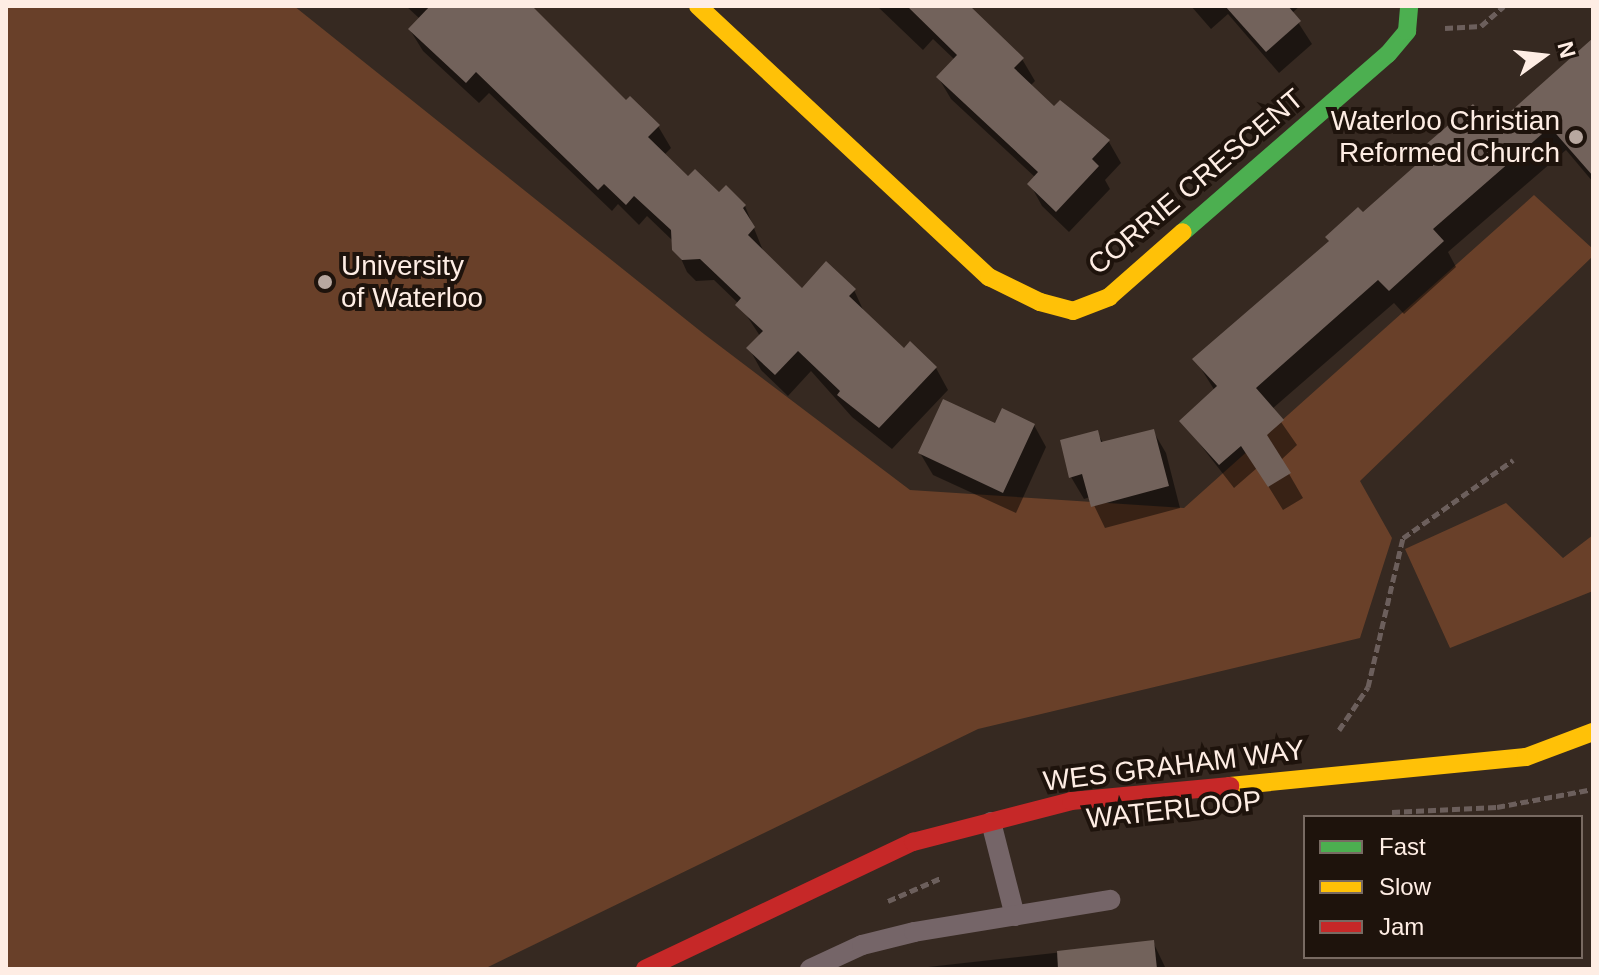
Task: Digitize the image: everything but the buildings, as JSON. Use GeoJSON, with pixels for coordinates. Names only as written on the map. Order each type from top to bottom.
{"type":"FeatureCollection","features":[{"type":"Feature","properties":{"kind":"street","name":"CORRIE CRESCENT"},"geometry":{"type":"LineString","coordinates":[[698,6],[989,277],[1040,302],[1073,311],[1109,297],[1388,54],[1407,31]]}},
{"type":"Feature","properties":{"kind":"street"},"geometry":{"type":"LineString","coordinates":[[1407,31],[1409,6]]}},
{"type":"Feature","properties":{"kind":"street","name":"WES GRAHAM WAY"},"geometry":{"type":"LineString","coordinates":[[645,969],[913,842],[1071,801],[1526,757],[1593,732]]}},
{"type":"Feature","properties":{"kind":"lane"},"geometry":{"type":"LineString","coordinates":[[991,822],[1015,916]]}},
{"type":"Feature","properties":{"kind":"lane"},"geometry":{"type":"LineString","coordinates":[[810,969],[862,945],[1110,900]]}},
{"type":"Feature","properties":{"kind":"path"},"geometry":{"type":"LineString","coordinates":[[1407,31],[1481,26],[1504,6]]}},
{"type":"Feature","properties":{"kind":"path"},"geometry":{"type":"LineString","coordinates":[[1339,730],[1368,687],[1403,538],[1513,460]]}},
{"type":"Feature","properties":{"kind":"path"},"geometry":{"type":"LineString","coordinates":[[1375,813],[1497,807],[1593,789]]}},
{"type":"Feature","properties":{"kind":"path"},"geometry":{"type":"LineString","coordinates":[[879,904],[950,874]]}},
{"type":"Feature","properties":{"kind":"shaded area","name":"University of Waterloo"},"geometry":{"type":"Polygon","coordinates":[[[6,6],[294,6],[704,334],[910,490],[1184,508],[1534,195],[1593,249],[1593,256],[1360,481],[1392,538],[1360,638],[978,729],[484,969],[6,969],[6,6]]]}},
{"type":"Feature","properties":{"kind":"shaded area"},"geometry":{"type":"Polygon","coordinates":[[[1506,503],[1563,558],[1593,535],[1593,591],[1450,648],[1405,549],[1506,503]]]}},
{"type":"Feature","properties":{"kind":"traffic: fast"},"geometry":{"type":"LineString","coordinates":[[1183,232],[1388,54],[1407,31],[1409,6]]}},
{"type":"Feature","properties":{"kind":"traffic: slow"},"geometry":{"type":"LineString","coordinates":[[698,6],[989,277],[1040,302],[1073,311],[1109,297],[1183,232]]}},
{"type":"Feature","properties":{"kind":"traffic: slow"},"geometry":{"type":"LineString","coordinates":[[1230,786],[1526,757],[1593,732]]}},
{"type":"Feature","properties":{"kind":"traffic: jam"},"geometry":{"type":"LineString","coordinates":[[645,969],[913,842],[1071,801],[1230,786]]}},
{"type":"Feature","properties":{"kind":"place","name":"Waterloo Christian Reformed Church"},"geometry":{"type":"Point","coordinates":[1576,137]}},
{"type":"Feature","properties":{"kind":"place","name":"University of Waterloo"},"geometry":{"type":"Point","coordinates":[325,282]}}]}
